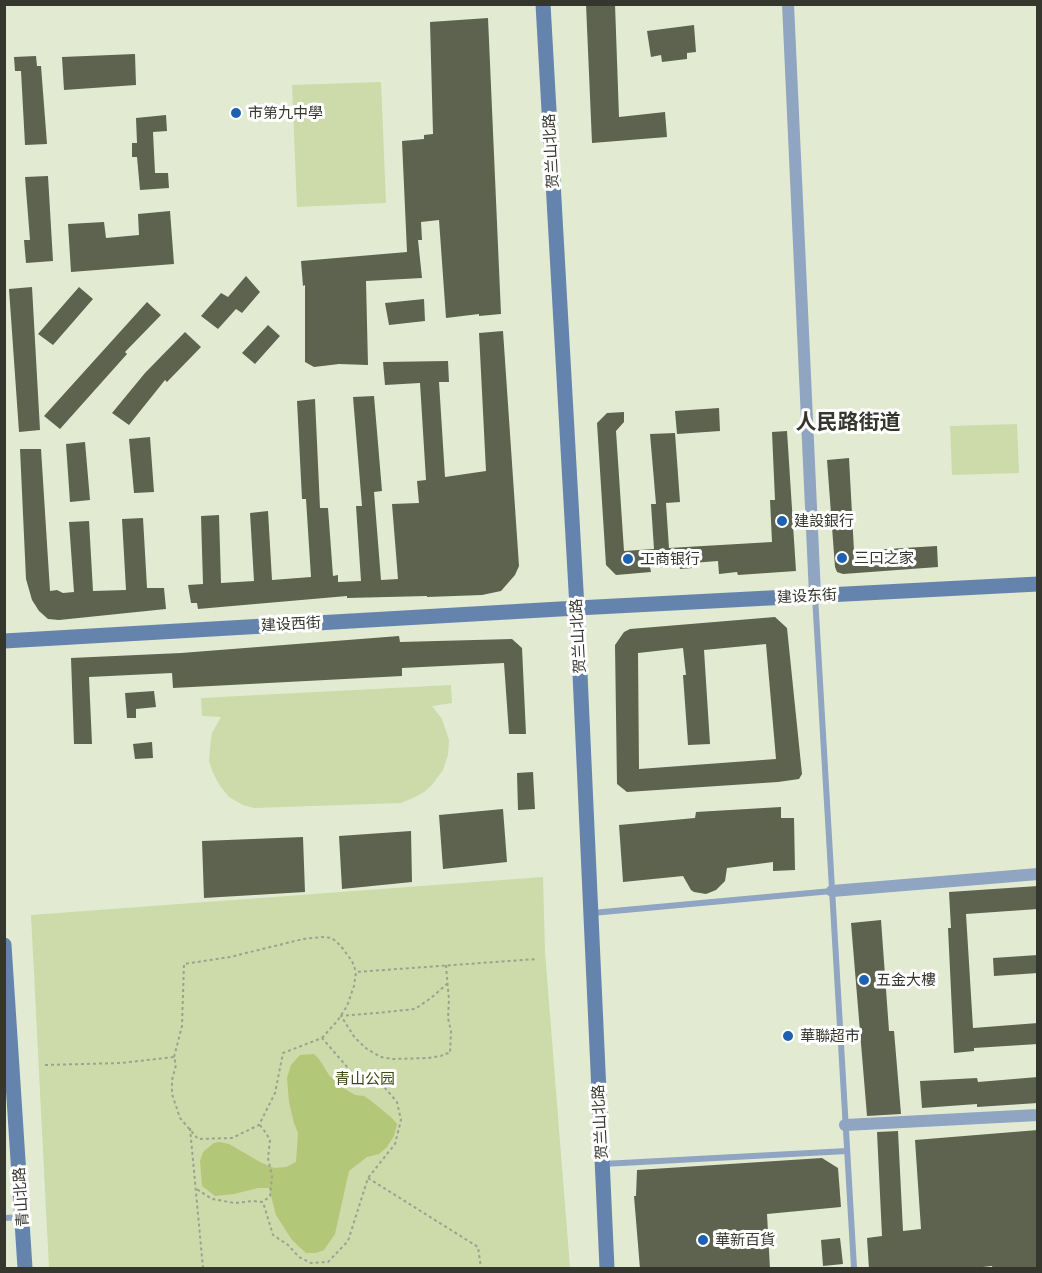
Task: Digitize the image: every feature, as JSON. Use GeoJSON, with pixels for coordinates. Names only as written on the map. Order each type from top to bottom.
{"type":"FeatureCollection","features":[{"type":"Feature","properties":{"kind":"main road","name":"贺兰山北路"},"geometry":{"type":"LineString","coordinates":[[543,4],[577,608],[607,1269]]}},
{"type":"Feature","properties":{"kind":"main road","name":"建设东街"},"geometry":{"type":"LineString","coordinates":[[577,608],[1038,584]]}},
{"type":"Feature","properties":{"kind":"main road","name":"建设西街"},"geometry":{"type":"LineString","coordinates":[[4,641],[577,608]]}},
{"type":"Feature","properties":{"kind":"main road","name":"青山北路"},"geometry":{"type":"LineString","coordinates":[[4,945],[25,1269]]}},
{"type":"Feature","properties":{"kind":"street"},"geometry":{"type":"LineString","coordinates":[[788,4],[815,596]]}},
{"type":"Feature","properties":{"kind":"street"},"geometry":{"type":"LineString","coordinates":[[832,891],[1038,874]]}},
{"type":"Feature","properties":{"kind":"street"},"geometry":{"type":"LineString","coordinates":[[845,1125],[1038,1115]]}},
{"type":"Feature","properties":{"kind":"lane"},"geometry":{"type":"LineString","coordinates":[[815,596],[854,1269]]}},
{"type":"Feature","properties":{"kind":"lane"},"geometry":{"type":"LineString","coordinates":[[591,913],[832,891]]}},
{"type":"Feature","properties":{"kind":"lane"},"geometry":{"type":"LineString","coordinates":[[602,1164],[847,1151]]}},
{"type":"Feature","properties":{"kind":"lane"},"geometry":{"type":"LineString","coordinates":[[4,1218],[22,1217]]}},
{"type":"Feature","properties":{"kind":"path"},"geometry":{"type":"LineString","coordinates":[[322,937],[332,938],[340,945],[352,961],[356,972],[347,1006],[322,1038],[283,1053],[275,1093],[259,1125],[232,1138],[198,1139],[180,1118],[172,1094],[172,1080],[176,1065],[174,1058],[182,1026],[184,964],[230,957],[303,939],[322,937]]}},
{"type":"Feature","properties":{"kind":"path"},"geometry":{"type":"LineString","coordinates":[[356,972],[537,959]]}},
{"type":"Feature","properties":{"kind":"path"},"geometry":{"type":"LineString","coordinates":[[341,1016],[355,1038],[367,1049],[381,1057],[392,1059],[441,1056],[444,1053],[450,1053],[451,1031],[448,1018],[446,965]]}},
{"type":"Feature","properties":{"kind":"path"},"geometry":{"type":"LineString","coordinates":[[341,1016],[415,1009],[448,983]]}},
{"type":"Feature","properties":{"kind":"path"},"geometry":{"type":"LineString","coordinates":[[263,1202],[273,1234],[299,1257],[311,1263],[328,1262],[348,1241],[368,1178],[395,1144],[401,1120],[397,1102],[379,1081],[356,1076],[322,1038]]}},
{"type":"Feature","properties":{"kind":"path"},"geometry":{"type":"LineString","coordinates":[[45,1065],[121,1063],[174,1058]]}},
{"type":"Feature","properties":{"kind":"path"},"geometry":{"type":"LineString","coordinates":[[195,1188],[212,1199],[235,1203],[263,1202],[270,1196],[272,1176],[268,1158],[270,1140],[259,1125]]}},
{"type":"Feature","properties":{"kind":"path"},"geometry":{"type":"LineString","coordinates":[[190,1128],[203,1269]]}},
{"type":"Feature","properties":{"kind":"path"},"geometry":{"type":"LineString","coordinates":[[368,1178],[478,1247],[482,1269]]}},
{"type":"Feature","properties":{"kind":"green space"},"geometry":{"type":"Polygon","coordinates":[[[381,82],[386,203],[297,207],[292,85],[381,82]]]}},
{"type":"Feature","properties":{"kind":"green space"},"geometry":{"type":"Polygon","coordinates":[[[1017,424],[1019,473],[952,475],[950,426],[1017,424]]]}},
{"type":"Feature","properties":{"kind":"green space"},"geometry":{"type":"Polygon","coordinates":[[[451,685],[452,703],[432,706],[442,719],[449,740],[448,755],[443,770],[424,792],[401,803],[254,808],[229,797],[213,773],[209,761],[212,733],[221,717],[202,716],[201,698],[451,685]]]}},
{"type":"Feature","properties":{"kind":"green space","name":"青山公园"},"geometry":{"type":"Polygon","coordinates":[[[543,877],[545,952],[570,1268],[49,1268],[31,915],[543,877]]]}},
{"type":"Feature","properties":{"kind":"shaded area"},"geometry":{"type":"Polygon","coordinates":[[[314,1054],[340,1086],[355,1095],[364,1096],[370,1100],[397,1124],[394,1136],[387,1147],[379,1154],[367,1157],[349,1171],[335,1234],[324,1250],[306,1253],[292,1240],[276,1215],[269,1188],[215,1196],[202,1186],[200,1161],[203,1152],[214,1143],[219,1142],[229,1144],[274,1168],[286,1167],[296,1162],[298,1133],[289,1102],[287,1078],[291,1065],[300,1055],[314,1054]]]}},
{"type":"Feature","properties":{"kind":"building"},"geometry":{"type":"Polygon","coordinates":[[[586,4],[615,4],[619,117],[665,112],[667,137],[592,143],[586,4]]]}},
{"type":"Feature","properties":{"kind":"building"},"geometry":{"type":"Polygon","coordinates":[[[488,18],[501,314],[446,318],[439,220],[421,222],[422,240],[418,240],[422,278],[366,281],[368,365],[339,364],[314,367],[305,362],[305,285],[303,286],[301,261],[407,252],[402,141],[424,139],[424,135],[433,134],[430,22],[488,18]]]}},
{"type":"Feature","properties":{"kind":"building"},"geometry":{"type":"Polygon","coordinates":[[[694,25],[696,52],[687,53],[687,59],[662,62],[661,55],[651,57],[647,31],[694,25]]]}},
{"type":"Feature","properties":{"kind":"building"},"geometry":{"type":"Polygon","coordinates":[[[135,54],[136,85],[64,90],[62,57],[135,54]]]}},
{"type":"Feature","properties":{"kind":"building"},"geometry":{"type":"Polygon","coordinates":[[[36,56],[37,66],[41,66],[47,144],[25,145],[21,71],[15,71],[14,57],[36,56]]]}},
{"type":"Feature","properties":{"kind":"building"},"geometry":{"type":"Polygon","coordinates":[[[166,115],[167,131],[153,132],[155,173],[168,173],[169,188],[140,190],[137,157],[132,157],[132,143],[137,143],[136,118],[166,115]]]}},
{"type":"Feature","properties":{"kind":"building"},"geometry":{"type":"Polygon","coordinates":[[[48,176],[53,261],[26,263],[24,240],[30,240],[25,177],[48,176]]]}},
{"type":"Feature","properties":{"kind":"building"},"geometry":{"type":"Polygon","coordinates":[[[170,211],[174,264],[71,272],[68,224],[104,222],[106,238],[139,235],[138,214],[170,211]]]}},
{"type":"Feature","properties":{"kind":"building"},"geometry":{"type":"Polygon","coordinates":[[[246,276],[260,292],[242,313],[236,309],[218,329],[201,316],[221,293],[228,297],[246,276]]]}},
{"type":"Feature","properties":{"kind":"building"},"geometry":{"type":"Polygon","coordinates":[[[32,287],[40,430],[19,432],[9,289],[32,287]]]}},
{"type":"Feature","properties":{"kind":"building"},"geometry":{"type":"Polygon","coordinates":[[[79,287],[93,299],[53,345],[38,334],[79,287]]]}},
{"type":"Feature","properties":{"kind":"building"},"geometry":{"type":"Polygon","coordinates":[[[424,299],[425,321],[389,325],[385,303],[424,299]]]}},
{"type":"Feature","properties":{"kind":"building"},"geometry":{"type":"Polygon","coordinates":[[[147,302],[161,315],[125,352],[127,354],[60,429],[44,416],[147,302]]]}},
{"type":"Feature","properties":{"kind":"building"},"geometry":{"type":"Polygon","coordinates":[[[268,325],[280,336],[255,364],[242,353],[268,325]]]}},
{"type":"Feature","properties":{"kind":"building"},"geometry":{"type":"Polygon","coordinates":[[[503,331],[519,566],[515,575],[501,591],[482,595],[427,597],[347,598],[347,596],[198,609],[197,603],[191,603],[188,585],[203,584],[201,516],[219,515],[221,583],[254,581],[250,513],[268,511],[272,580],[311,577],[306,499],[302,499],[297,401],[315,399],[320,508],[328,508],[333,576],[338,575],[338,582],[361,581],[356,506],[362,506],[353,397],[374,396],[382,491],[374,492],[381,580],[398,579],[392,504],[419,503],[417,481],[426,480],[420,383],[385,385],[383,362],[448,361],[449,382],[439,382],[445,477],[486,471],[479,333],[503,331]]]}},
{"type":"Feature","properties":{"kind":"building"},"geometry":{"type":"Polygon","coordinates":[[[185,332],[201,347],[167,382],[165,380],[129,425],[112,413],[145,373],[185,332]]]}},
{"type":"Feature","properties":{"kind":"building"},"geometry":{"type":"Polygon","coordinates":[[[719,408],[720,431],[677,434],[675,411],[719,408]]]}},
{"type":"Feature","properties":{"kind":"building"},"geometry":{"type":"Polygon","coordinates":[[[624,412],[624,422],[616,431],[624,551],[654,549],[651,504],[656,504],[650,434],[675,433],[680,502],[666,503],[669,548],[772,542],[770,500],[775,500],[772,432],[787,431],[796,571],[719,574],[718,561],[692,563],[692,568],[680,569],[679,564],[650,567],[651,572],[616,575],[606,565],[597,423],[607,413],[624,412]]]}},
{"type":"Feature","properties":{"kind":"building"},"geometry":{"type":"Polygon","coordinates":[[[150,437],[154,492],[134,493],[129,439],[150,437]]]}},
{"type":"Feature","properties":{"kind":"building"},"geometry":{"type":"Polygon","coordinates":[[[85,442],[90,500],[70,502],[66,444],[85,442]]]}},
{"type":"Feature","properties":{"kind":"building"},"geometry":{"type":"Polygon","coordinates":[[[20,449],[41,449],[50,591],[74,592],[69,522],[89,521],[93,591],[126,590],[122,519],[143,518],[147,588],[164,588],[166,609],[59,620],[48,619],[39,611],[32,600],[26,579],[20,449]]]}},
{"type":"Feature","properties":{"kind":"building"},"geometry":{"type":"Polygon","coordinates":[[[849,458],[854,551],[937,546],[938,567],[843,574],[837,572],[827,460],[849,458]]]}},
{"type":"Feature","properties":{"kind":"building"},"geometry":{"type":"Polygon","coordinates":[[[775,617],[787,628],[802,774],[799,779],[627,792],[617,784],[615,645],[624,632],[630,629],[775,617]],[[766,644],[704,650],[710,744],[688,745],[683,648],[638,653],[639,769],[776,759],[766,644]]]}},
{"type":"Feature","properties":{"kind":"building"},"geometry":{"type":"Polygon","coordinates":[[[399,636],[400,642],[512,639],[522,648],[526,734],[509,734],[504,663],[402,668],[402,676],[173,688],[172,673],[89,677],[92,744],[74,744],[71,658],[181,653],[399,636]]]}},
{"type":"Feature","properties":{"kind":"building"},"geometry":{"type":"Polygon","coordinates":[[[154,691],[156,707],[136,709],[136,718],[127,718],[125,693],[154,691]]]}},
{"type":"Feature","properties":{"kind":"building"},"geometry":{"type":"Polygon","coordinates":[[[152,742],[153,758],[135,759],[133,744],[152,742]]]}},
{"type":"Feature","properties":{"kind":"building"},"geometry":{"type":"Polygon","coordinates":[[[533,772],[535,809],[518,810],[517,773],[533,772]]]}},
{"type":"Feature","properties":{"kind":"building"},"geometry":{"type":"Polygon","coordinates":[[[781,807],[781,818],[794,818],[795,870],[773,871],[773,862],[727,868],[725,881],[716,890],[706,894],[691,890],[683,876],[623,882],[619,825],[695,818],[696,812],[781,807]]]}},
{"type":"Feature","properties":{"kind":"building"},"geometry":{"type":"Polygon","coordinates":[[[503,809],[507,862],[443,869],[439,815],[503,809]]]}},
{"type":"Feature","properties":{"kind":"building"},"geometry":{"type":"Polygon","coordinates":[[[411,831],[412,882],[342,889],[339,836],[411,831]]]}},
{"type":"Feature","properties":{"kind":"building"},"geometry":{"type":"Polygon","coordinates":[[[303,837],[305,892],[204,898],[202,841],[303,837]]]}},
{"type":"Feature","properties":{"kind":"building"},"geometry":{"type":"Polygon","coordinates":[[[1038,886],[1038,909],[966,914],[973,1028],[1038,1023],[1038,1044],[974,1048],[974,1051],[954,1053],[948,928],[951,928],[949,892],[1038,886]]]}},
{"type":"Feature","properties":{"kind":"building"},"geometry":{"type":"Polygon","coordinates":[[[881,920],[889,1031],[894,1031],[901,1114],[867,1116],[851,923],[881,920]]]}},
{"type":"Feature","properties":{"kind":"building"},"geometry":{"type":"Polygon","coordinates":[[[1038,955],[1038,973],[994,976],[993,958],[1038,955]]]}},
{"type":"Feature","properties":{"kind":"building"},"geometry":{"type":"Polygon","coordinates":[[[1038,1077],[1038,1103],[922,1108],[920,1081],[977,1078],[978,1082],[1038,1077]]]}},
{"type":"Feature","properties":{"kind":"building"},"geometry":{"type":"Polygon","coordinates":[[[1038,1130],[1038,1269],[993,1269],[992,1266],[964,1269],[869,1269],[867,1238],[882,1236],[877,1132],[898,1131],[903,1231],[921,1229],[915,1140],[1038,1130]]]}},
{"type":"Feature","properties":{"kind":"building"},"geometry":{"type":"Polygon","coordinates":[[[822,1158],[838,1168],[841,1207],[767,1214],[770,1269],[640,1269],[634,1196],[636,1196],[637,1170],[822,1158]]]}},
{"type":"Feature","properties":{"kind":"building"},"geometry":{"type":"Polygon","coordinates":[[[840,1238],[843,1264],[823,1266],[821,1240],[840,1238]]]}},
{"type":"Feature","properties":{"kind":"place","name":"市第九中學"},"geometry":{"type":"Point","coordinates":[236,113]}},
{"type":"Feature","properties":{"kind":"place","name":"建設銀行"},"geometry":{"type":"Point","coordinates":[782,521]}},
{"type":"Feature","properties":{"kind":"place","name":"三口之家"},"geometry":{"type":"Point","coordinates":[842,558]}},
{"type":"Feature","properties":{"kind":"place","name":"工商银行"},"geometry":{"type":"Point","coordinates":[628,559]}},
{"type":"Feature","properties":{"kind":"place","name":"五金大樓"},"geometry":{"type":"Point","coordinates":[864,980]}},
{"type":"Feature","properties":{"kind":"place","name":"華聯超市"},"geometry":{"type":"Point","coordinates":[788,1036]}},
{"type":"Feature","properties":{"kind":"place","name":"華新百貨"},"geometry":{"type":"Point","coordinates":[703,1240]}},
{"type":"Feature","properties":{"kind":"district","name":"人民路街道"},"geometry":{"type":"Point","coordinates":[848,422]}}]}
